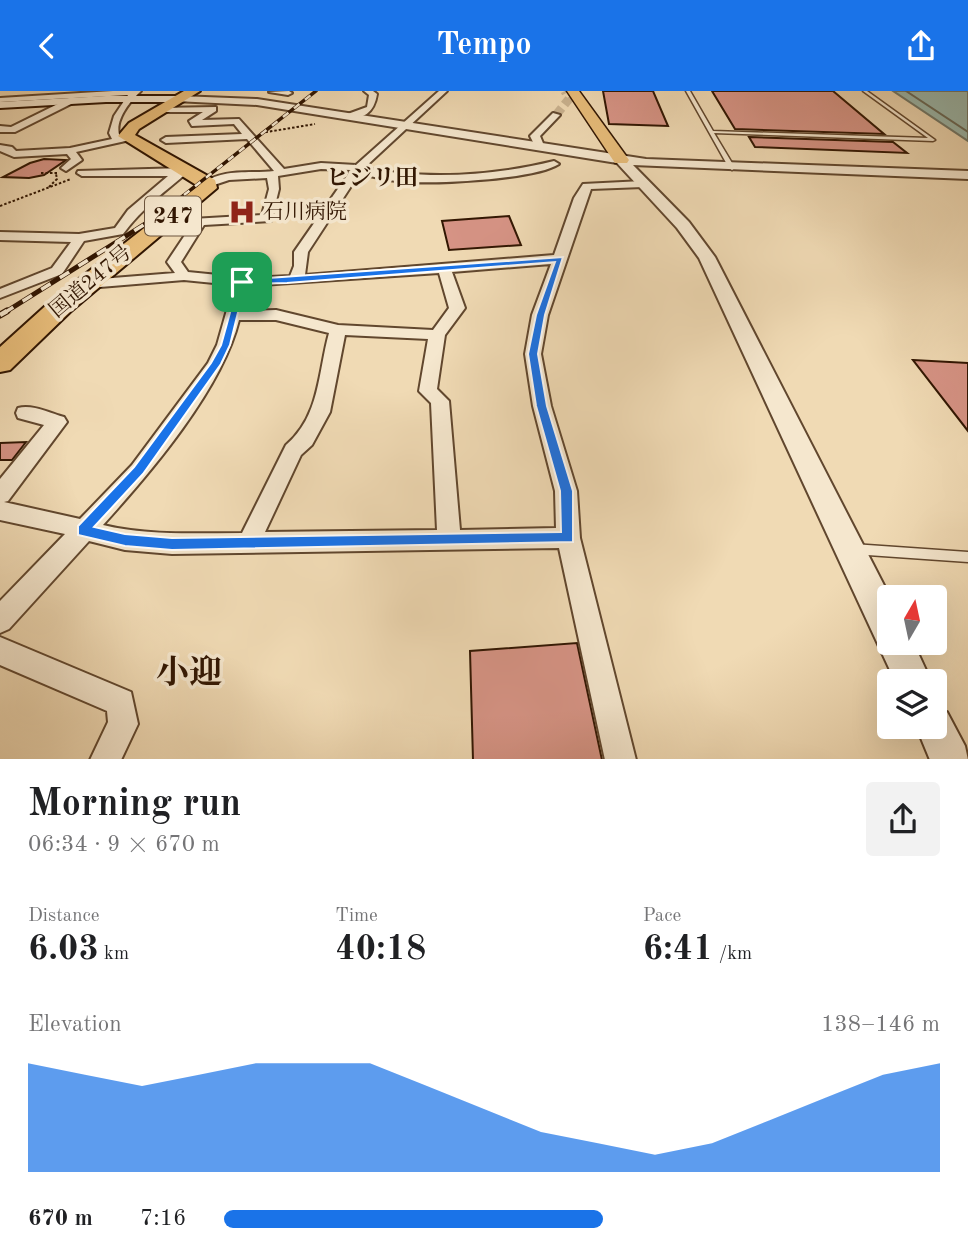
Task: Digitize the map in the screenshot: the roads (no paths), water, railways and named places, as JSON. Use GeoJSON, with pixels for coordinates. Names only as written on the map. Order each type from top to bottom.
{"type":"FeatureCollection","features":[{"type":"Feature","properties":{"kind":"highway"},"geometry":{"type":"LineString","coordinates":[[130,142],[127,131],[186,95]]}},
{"type":"Feature","properties":{"kind":"highway","name":"247"},"geometry":{"type":"LineString","coordinates":[[130,142],[181,172],[208,184]]}},
{"type":"Feature","properties":{"kind":"highway","name":"国道247号"},"geometry":{"type":"LineString","coordinates":[[0,363],[88,284],[208,188],[208,184]]}},
{"type":"Feature","properties":{"kind":"main road"},"geometry":{"type":"LineString","coordinates":[[564,91],[614,159]]}},
{"type":"Feature","properties":{"kind":"main road"},"geometry":{"type":"LineString","coordinates":[[573,91],[614,159]]}},
{"type":"Feature","properties":{"kind":"main road"},"geometry":{"type":"LineString","coordinates":[[7,102],[133,94],[186,95]]}},
{"type":"Feature","properties":{"kind":"street"},"geometry":{"type":"LineString","coordinates":[[7,102],[32,91]]}},
{"type":"Feature","properties":{"kind":"street"},"geometry":{"type":"LineString","coordinates":[[296,280],[301,266],[301,252],[357,169],[443,91]]}},
{"type":"Feature","properties":{"kind":"street"},"geometry":{"type":"LineString","coordinates":[[257,101],[274,92],[288,93]]}},
{"type":"Feature","properties":{"kind":"street"},"geometry":{"type":"LineString","coordinates":[[348,117],[365,113],[371,108],[374,102],[373,92]]}},
{"type":"Feature","properties":{"kind":"street"},"geometry":{"type":"LineString","coordinates":[[130,142],[113,133],[133,94]]}},
{"type":"Feature","properties":{"kind":"street"},"geometry":{"type":"LineString","coordinates":[[186,95],[257,101],[614,159],[732,167],[968,175]]}},
{"type":"Feature","properties":{"kind":"street"},"geometry":{"type":"LineString","coordinates":[[0,129],[12,130],[73,99]]}},
{"type":"Feature","properties":{"kind":"street"},"geometry":{"type":"LineString","coordinates":[[161,110],[213,109],[192,123],[236,121],[276,172],[267,218],[162,224]]}},
{"type":"Feature","properties":{"kind":"street"},"geometry":{"type":"LineString","coordinates":[[540,148],[535,136],[556,115]]}},
{"type":"Feature","properties":{"kind":"street"},"geometry":{"type":"LineString","coordinates":[[166,140],[205,123]]}},
{"type":"Feature","properties":{"kind":"street"},"geometry":{"type":"LineString","coordinates":[[0,148],[9,149],[14,154],[27,155],[130,142],[249,136]]}},
{"type":"Feature","properties":{"kind":"street"},"geometry":{"type":"LineString","coordinates":[[64,171],[77,160],[70,151]]}},
{"type":"Feature","properties":{"kind":"street"},"geometry":{"type":"LineString","coordinates":[[614,159],[700,257],[731,305],[877,605]]}},
{"type":"Feature","properties":{"kind":"street"},"geometry":{"type":"LineString","coordinates":[[208,184],[221,176],[276,172],[319,165],[413,179],[503,177],[554,164]]}},
{"type":"Feature","properties":{"kind":"street"},"geometry":{"type":"LineString","coordinates":[[82,173],[181,172]]}},
{"type":"Feature","properties":{"kind":"street"},"geometry":{"type":"LineString","coordinates":[[0,236],[79,238],[119,231],[132,213],[181,172]]}},
{"type":"Feature","properties":{"kind":"street"},"geometry":{"type":"LineString","coordinates":[[621,759],[568,538],[566,491],[542,406],[533,354],[540,315],[580,198],[587,186],[636,184]]}},
{"type":"Feature","properties":{"kind":"street"},"geometry":{"type":"LineString","coordinates":[[184,276],[174,262],[200,222]]}},
{"type":"Feature","properties":{"kind":"street"},"geometry":{"type":"LineString","coordinates":[[0,294],[25,282],[53,274],[60,269],[79,238]]}},
{"type":"Feature","properties":{"kind":"street"},"geometry":{"type":"LineString","coordinates":[[88,284],[184,276],[242,282],[296,280],[560,259]]}},
{"type":"Feature","properties":{"kind":"street"},"geometry":{"type":"LineString","coordinates":[[443,268],[457,308],[437,335],[428,391],[439,401],[449,540]]}},
{"type":"Feature","properties":{"kind":"street"},"geometry":{"type":"LineString","coordinates":[[0,620],[139,471],[172,426],[216,364],[234,316],[242,282]]}},
{"type":"Feature","properties":{"kind":"street"},"geometry":{"type":"LineString","coordinates":[[234,316],[276,315],[338,330],[437,335]]}},
{"type":"Feature","properties":{"kind":"street"},"geometry":{"type":"LineString","coordinates":[[249,541],[293,450],[302,445],[321,413],[338,330]]}},
{"type":"Feature","properties":{"kind":"street"},"geometry":{"type":"LineString","coordinates":[[0,495],[57,422],[25,414]]}},
{"type":"Feature","properties":{"kind":"street"},"geometry":{"type":"LineString","coordinates":[[0,511],[125,540],[172,544],[568,538]]}},
{"type":"Feature","properties":{"kind":"street"},"geometry":{"type":"LineString","coordinates":[[0,651],[121,702],[123,724],[105,759]]}},
{"type":"Feature","properties":{"kind":"street"},"geometry":{"type":"LineString","coordinates":[[941,739],[951,759]]}},
{"type":"Feature","properties":{"kind":"lane"},"geometry":{"type":"LineString","coordinates":[[688,91],[732,167]]}},
{"type":"Feature","properties":{"kind":"lane"},"geometry":{"type":"LineString","coordinates":[[713,132],[933,140],[865,91]]}},
{"type":"Feature","properties":{"kind":"lane"},"geometry":{"type":"LineString","coordinates":[[850,549],[968,557]]}},
{"type":"Feature","properties":{"kind":"water"},"geometry":{"type":"Polygon","coordinates":[[[893,91],[968,91],[968,141],[893,91]]]}},
{"type":"Feature","properties":{"kind":"tunnel"},"geometry":{"type":"LineString","coordinates":[[556,115],[569,99],[565,91]]}},
{"type":"Feature","properties":{"kind":"railway"},"geometry":{"type":"LineString","coordinates":[[151,221],[316,91]]}},
{"type":"Feature","properties":{"kind":"railway"},"geometry":{"type":"LineString","coordinates":[[4,313],[153,219]]}},
{"type":"Feature","properties":{"kind":"railway"},"geometry":{"type":"LineString","coordinates":[[0,315],[7,311]]}},
{"type":"Feature","properties":{"kind":"place","name":"石川病院"},"geometry":{"type":"Point","coordinates":[242,212]}},
{"type":"Feature","properties":{"kind":"district","name":"ヒジリ田"},"geometry":{"type":"Point","coordinates":[372,178]}},
{"type":"Feature","properties":{"kind":"district","name":"小迎"},"geometry":{"type":"Point","coordinates":[189,674]}}]}
